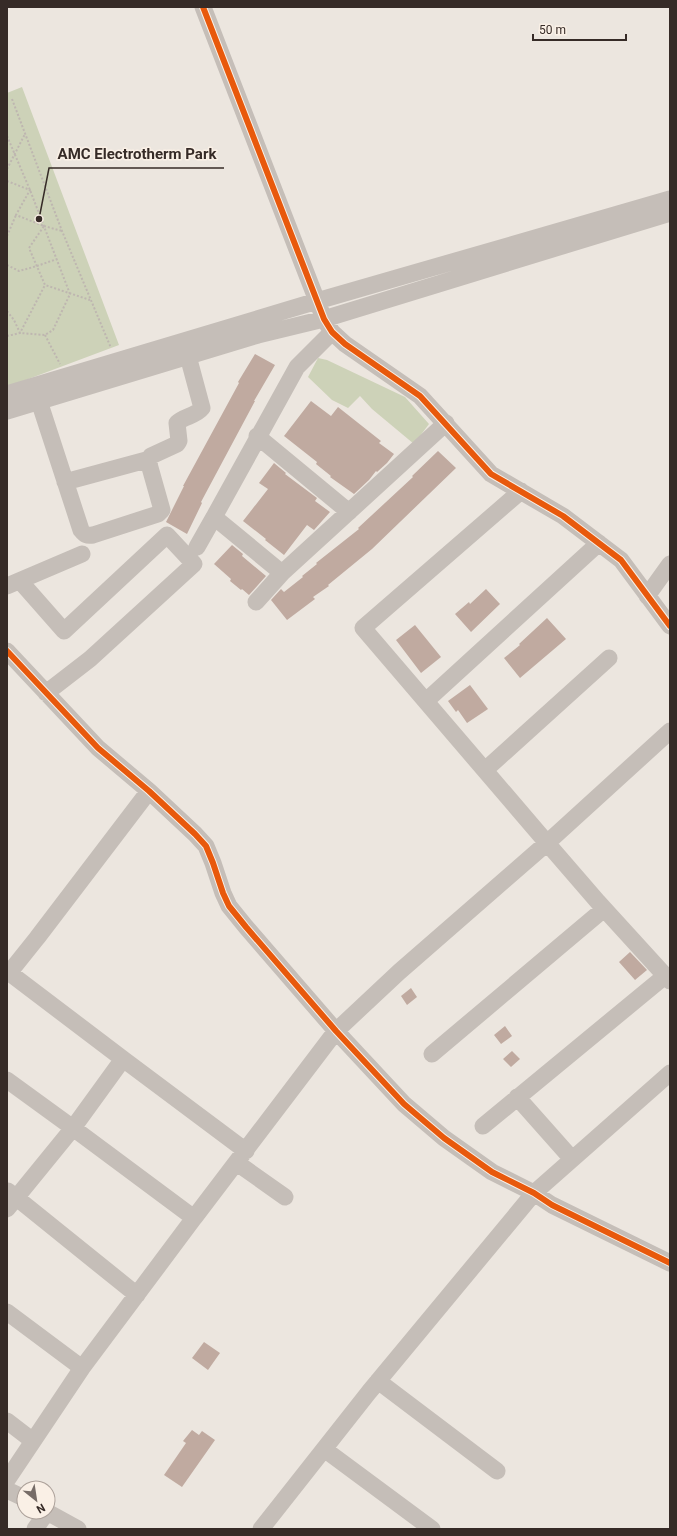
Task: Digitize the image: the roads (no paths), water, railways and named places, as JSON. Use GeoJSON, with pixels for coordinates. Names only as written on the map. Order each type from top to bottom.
{"type":"FeatureCollection","features":[{"type":"Feature","properties":{"kind":"street"},"geometry":{"type":"LineString","coordinates":[[203,7],[328,326],[345,344],[420,396],[491,474],[563,516],[620,560],[670,626]]}},
{"type":"Feature","properties":{"kind":"street"},"geometry":{"type":"LineString","coordinates":[[7,394],[317,301],[670,199]]}},
{"type":"Feature","properties":{"kind":"street"},"geometry":{"type":"LineString","coordinates":[[7,411],[258,336],[328,326],[670,213]]}},
{"type":"Feature","properties":{"kind":"street"},"geometry":{"type":"LineString","coordinates":[[197,547],[296,367],[328,326]]}},
{"type":"Feature","properties":{"kind":"street"},"geometry":{"type":"LineString","coordinates":[[39,401],[81,530],[88,536],[94,535],[158,514],[162,510],[149,464],[151,456],[177,444],[179,441],[177,423],[181,419],[199,412],[202,408],[188,356]]}},
{"type":"Feature","properties":{"kind":"street"},"geometry":{"type":"LineString","coordinates":[[256,602],[282,573],[446,423]]}},
{"type":"Feature","properties":{"kind":"street"},"geometry":{"type":"LineString","coordinates":[[258,436],[349,512]]}},
{"type":"Feature","properties":{"kind":"street"},"geometry":{"type":"LineString","coordinates":[[65,482],[150,459]]}},
{"type":"Feature","properties":{"kind":"street"},"geometry":{"type":"LineString","coordinates":[[483,1126],[517,1097],[667,978],[547,844],[363,628],[521,491]]}},
{"type":"Feature","properties":{"kind":"street"},"geometry":{"type":"LineString","coordinates":[[214,517],[282,573]]}},
{"type":"Feature","properties":{"kind":"street"},"geometry":{"type":"LineString","coordinates":[[46,693],[90,659],[194,564],[167,535],[64,631],[14,583],[82,554]]}},
{"type":"Feature","properties":{"kind":"street"},"geometry":{"type":"LineString","coordinates":[[426,701],[599,543]]}},
{"type":"Feature","properties":{"kind":"street"},"geometry":{"type":"LineString","coordinates":[[647,596],[670,564]]}},
{"type":"Feature","properties":{"kind":"street"},"geometry":{"type":"LineString","coordinates":[[7,651],[98,748],[149,791],[206,846],[229,906],[336,1031],[404,1104],[444,1138],[492,1172],[534,1193],[552,1205],[670,1263]]}},
{"type":"Feature","properties":{"kind":"street"},"geometry":{"type":"LineString","coordinates":[[485,770],[609,658]]}},
{"type":"Feature","properties":{"kind":"street"},"geometry":{"type":"LineString","coordinates":[[7,1480],[82,1368],[336,1031],[399,972],[547,844],[670,731]]}},
{"type":"Feature","properties":{"kind":"street"},"geometry":{"type":"LineString","coordinates":[[149,791],[37,938],[8,972],[123,1059],[241,1157],[285,1197]]}},
{"type":"Feature","properties":{"kind":"street"},"geometry":{"type":"LineString","coordinates":[[432,1054],[604,909]]}},
{"type":"Feature","properties":{"kind":"street"},"geometry":{"type":"LineString","coordinates":[[123,1059],[73,1128],[10,1199],[137,1295]]}},
{"type":"Feature","properties":{"kind":"street"},"geometry":{"type":"LineString","coordinates":[[261,1529],[378,1381],[534,1193],[670,1073]]}},
{"type":"Feature","properties":{"kind":"street"},"geometry":{"type":"LineString","coordinates":[[7,1080],[194,1218]]}},
{"type":"Feature","properties":{"kind":"street"},"geometry":{"type":"LineString","coordinates":[[517,1097],[572,1159]]}},
{"type":"Feature","properties":{"kind":"street"},"geometry":{"type":"LineString","coordinates":[[7,1312],[82,1368]]}},
{"type":"Feature","properties":{"kind":"street"},"geometry":{"type":"LineString","coordinates":[[378,1381],[497,1472]]}},
{"type":"Feature","properties":{"kind":"street"},"geometry":{"type":"LineString","coordinates":[[7,1421],[33,1441]]}},
{"type":"Feature","properties":{"kind":"street"},"geometry":{"type":"LineString","coordinates":[[324,1449],[432,1529]]}},
{"type":"Feature","properties":{"kind":"street"},"geometry":{"type":"LineString","coordinates":[[56,1517],[78,1529]]}},
{"type":"Feature","properties":{"kind":"street"},"geometry":{"type":"LineString","coordinates":[[35,1529],[41,1520]]}},
{"type":"Feature","properties":{"kind":"place","name":"AMC Electrotherm Park"},"geometry":{"type":"Point","coordinates":[39,219]}}]}
